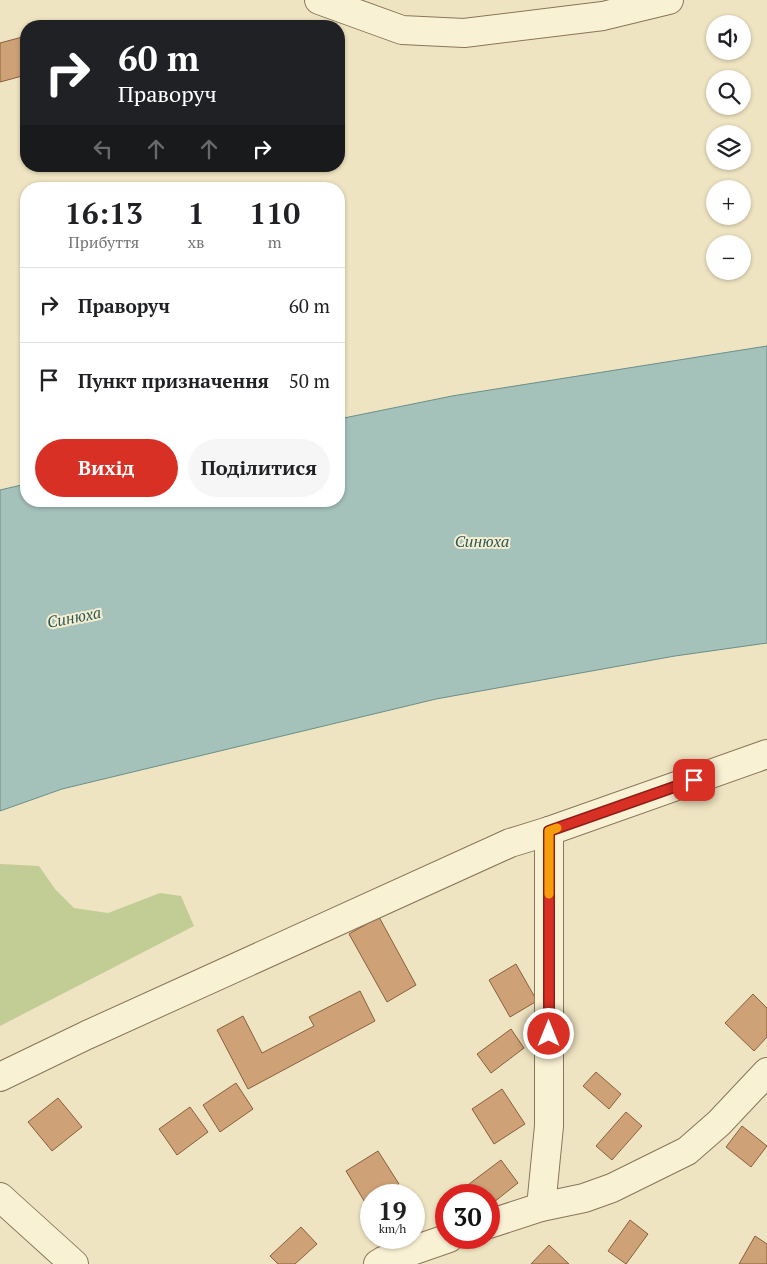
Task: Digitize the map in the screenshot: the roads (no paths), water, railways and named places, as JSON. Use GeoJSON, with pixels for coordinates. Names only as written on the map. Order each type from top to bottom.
{"type":"FeatureCollection","features":[{"type":"Feature","properties":{"kind":"street"},"geometry":{"type":"LineString","coordinates":[[319,0],[402,30],[464,33],[603,16],[669,0]]}},
{"type":"Feature","properties":{"kind":"street"},"geometry":{"type":"LineString","coordinates":[[0,1077],[86,1035],[510,843],[767,754]]}},
{"type":"Feature","properties":{"kind":"street"},"geometry":{"type":"LineString","coordinates":[[541,1207],[549,1126],[549,831]]}},
{"type":"Feature","properties":{"kind":"street"},"geometry":{"type":"LineString","coordinates":[[500,1220],[541,1207],[584,1198],[612,1188],[687,1151],[719,1123],[767,1072]]}},
{"type":"Feature","properties":{"kind":"street"},"geometry":{"type":"LineString","coordinates":[[0,1196],[74,1264]]}},
{"type":"Feature","properties":{"kind":"street"},"geometry":{"type":"LineString","coordinates":[[381,1263],[435,1243]]}},
{"type":"Feature","properties":{"kind":"water","name":"Синюха"},"geometry":{"type":"Polygon","coordinates":[[[767,346],[767,643],[675,656],[436,699],[62,789],[0,811],[0,490],[20,485],[20,507],[345,507],[345,418],[452,396],[767,346]]]}}]}
